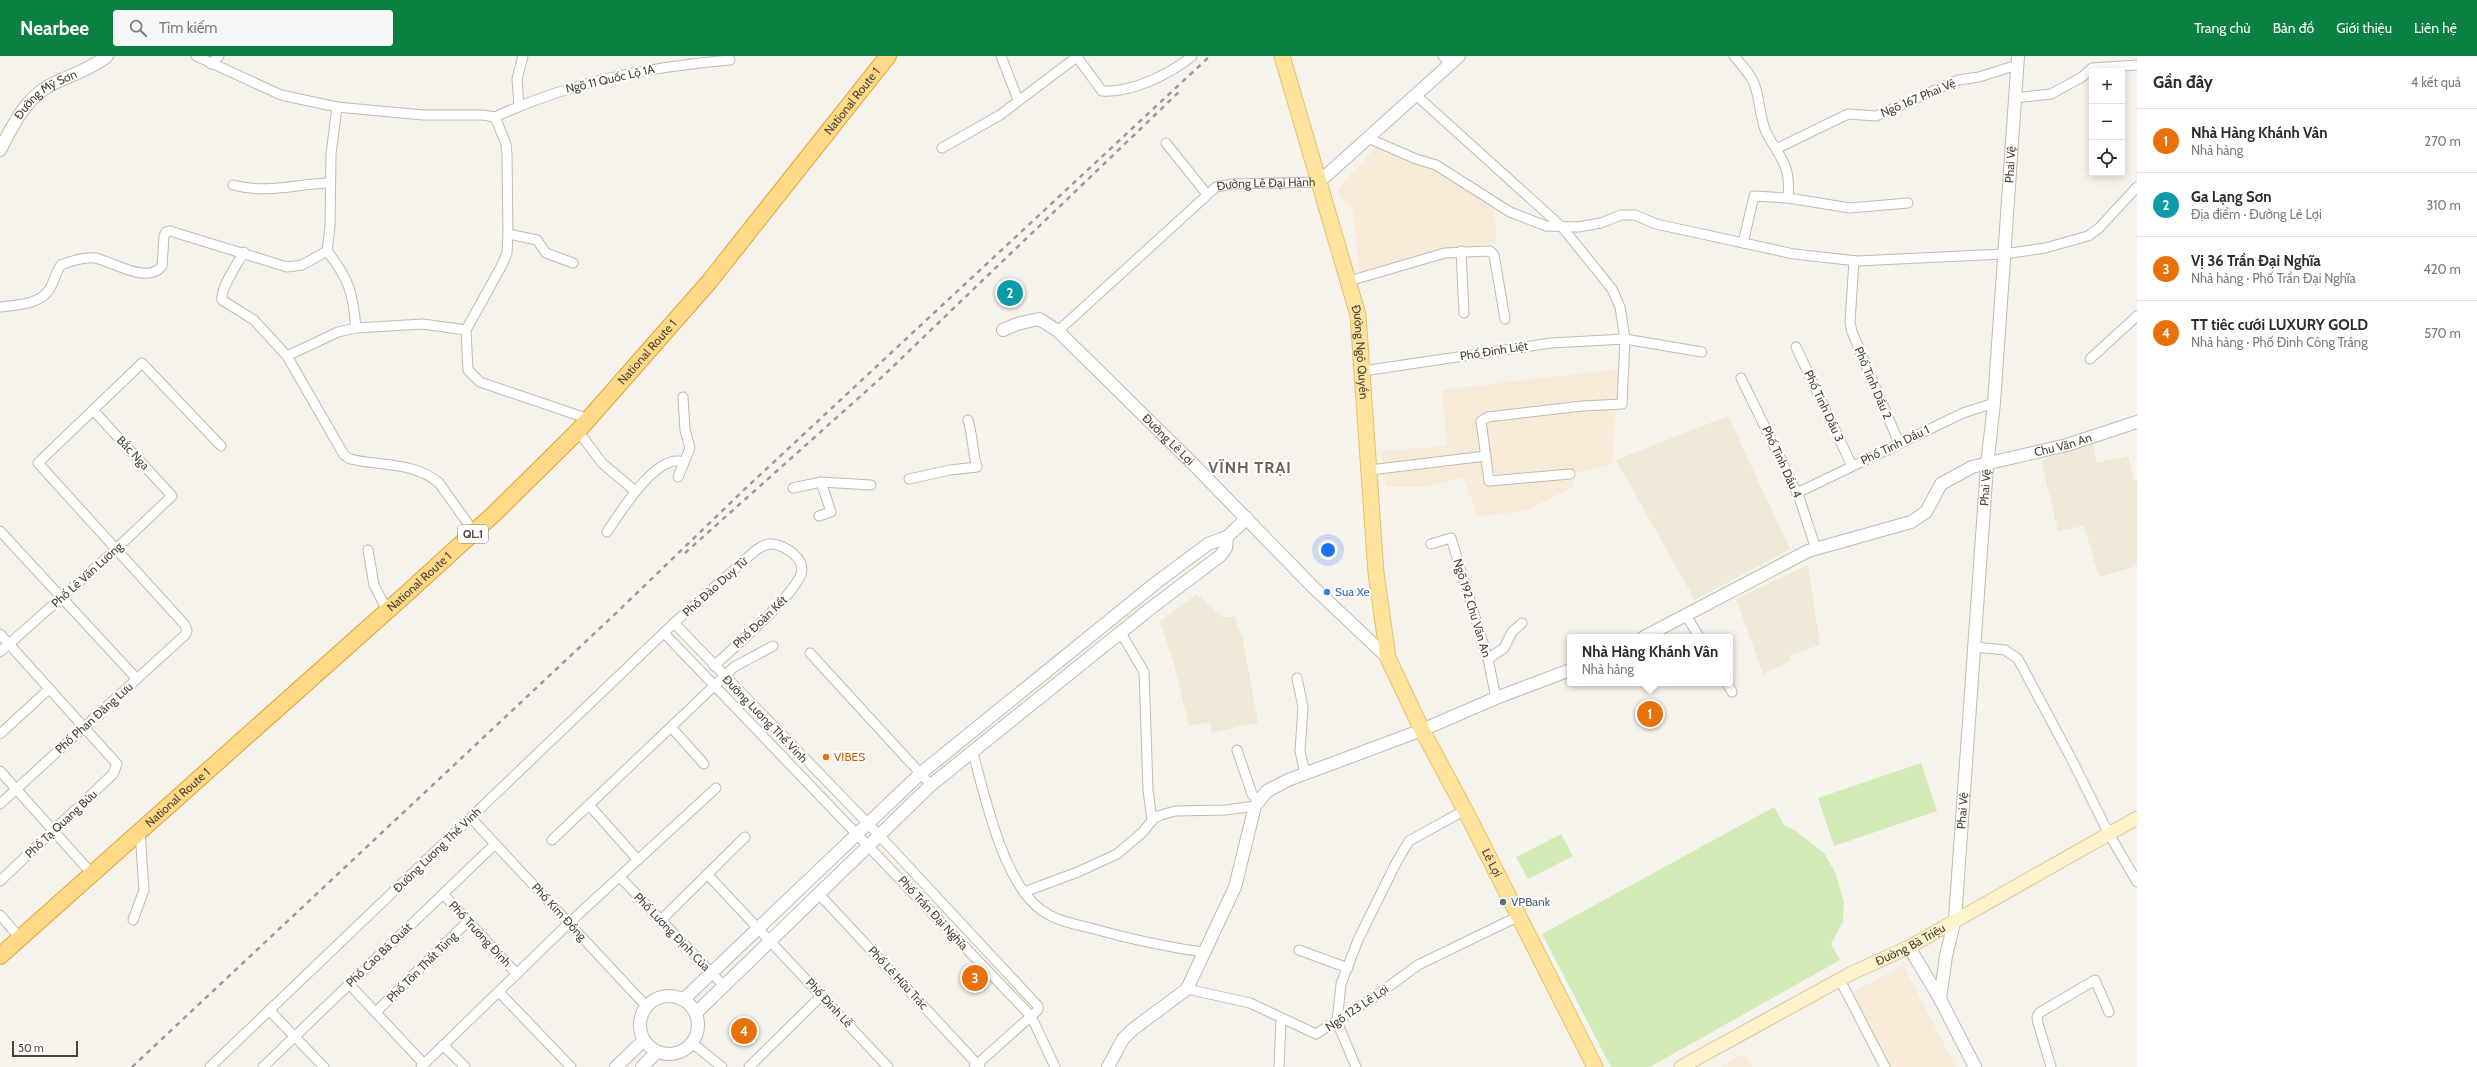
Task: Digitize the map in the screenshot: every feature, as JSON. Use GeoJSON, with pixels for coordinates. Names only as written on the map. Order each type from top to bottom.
{"type":"FeatureCollection","features":[{"type":"Feature","properties":{"kind":"highway","name":"National Route 1"},"geometry":{"type":"LineString","coordinates":[[0,956],[93,875],[474,532],[578,431],[709,282],[888,56]]}},
{"type":"Feature","properties":{"kind":"main road","name":"Đường Ngô Quyền"},"geometry":{"type":"LineString","coordinates":[[1282,56],[1358,315],[1376,573],[1388,658]]}},
{"type":"Feature","properties":{"kind":"main road","name":"Lê Lợi"},"geometry":{"type":"LineString","coordinates":[[1388,658],[1422,730],[1465,810],[1595,1067]]}},
{"type":"Feature","properties":{"kind":"main road","name":"Đường Bà Triệu"},"geometry":{"type":"LineString","coordinates":[[1681,1067],[1840,980],[1909,947],[1955,919],[2137,818]]}},
{"type":"Feature","properties":{"kind":"street","name":"Đường Mỹ Sơn"},"geometry":{"type":"LineString","coordinates":[[0,150],[22,112],[32,99],[46,88],[90,67],[107,56]]}},
{"type":"Feature","properties":{"kind":"street"},"geometry":{"type":"LineString","coordinates":[[196,56],[281,95],[338,107],[423,116],[482,115],[495,117],[506,144],[507,155],[507,253],[502,265],[466,330],[467,362],[473,377],[480,382],[589,419]]}},
{"type":"Feature","properties":{"kind":"street"},"geometry":{"type":"LineString","coordinates":[[211,64],[219,56]]}},
{"type":"Feature","properties":{"kind":"street"},"geometry":{"type":"LineString","coordinates":[[519,106],[517,78],[523,56]]}},
{"type":"Feature","properties":{"kind":"street"},"geometry":{"type":"LineString","coordinates":[[1001,56],[1018,100]]}},
{"type":"Feature","properties":{"kind":"street"},"geometry":{"type":"LineString","coordinates":[[942,148],[1000,115],[1077,56],[1102,91],[1110,91],[1135,85],[1173,70],[1192,56]]}},
{"type":"Feature","properties":{"kind":"street","name":"Đường Lê Đại Hành"},"geometry":{"type":"LineString","coordinates":[[1058,331],[1206,193],[1216,187],[1232,184],[1319,182],[1417,96],[1447,60],[1459,56]]}},
{"type":"Feature","properties":{"kind":"street"},"geometry":{"type":"LineString","coordinates":[[1734,56],[1750,77],[1755,87],[1766,131],[1778,148],[1788,173],[1788,198]]}},
{"type":"Feature","properties":{"kind":"street","name":"Ngõ 11 Quốc Lộ 1A"},"geometry":{"type":"LineString","coordinates":[[495,117],[519,106],[580,84],[638,71],[730,60]]}},
{"type":"Feature","properties":{"kind":"street","name":"Ngõ 167 Phai Vệ"},"geometry":{"type":"LineString","coordinates":[[1778,148],[1848,114],[1876,116],[1958,80],[1979,77],[2017,60]]}},
{"type":"Feature","properties":{"kind":"street","name":"Phai Vệ"},"geometry":{"type":"LineString","coordinates":[[1940,999],[1946,956],[1955,919],[1987,466],[1994,403],[2017,60]]}},
{"type":"Feature","properties":{"kind":"street"},"geometry":{"type":"LineString","coordinates":[[2015,98],[2050,94],[2082,77],[2092,68],[2137,65]]}},
{"type":"Feature","properties":{"kind":"street"},"geometry":{"type":"LineString","coordinates":[[1417,96],[1562,227],[1612,289],[1620,307],[1625,339],[1622,404],[1582,406],[1488,416],[1481,421],[1490,482],[1570,474]]}},
{"type":"Feature","properties":{"kind":"street"},"geometry":{"type":"LineString","coordinates":[[338,107],[329,183],[330,226],[326,251],[343,275],[352,294],[356,328]]}},
{"type":"Feature","properties":{"kind":"street"},"geometry":{"type":"LineString","coordinates":[[1368,138],[1416,159],[1436,165],[1510,212],[1546,226],[1578,227],[1601,223],[1621,215],[1635,215],[1656,224],[1794,254],[1854,260],[2004,254],[2046,248],[2088,236],[2099,228],[2137,188]]}},
{"type":"Feature","properties":{"kind":"street"},"geometry":{"type":"LineString","coordinates":[[1166,143],[1206,193]]}},
{"type":"Feature","properties":{"kind":"street"},"geometry":{"type":"LineString","coordinates":[[233,186],[263,191],[295,185],[329,183]]}},
{"type":"Feature","properties":{"kind":"street"},"geometry":{"type":"LineString","coordinates":[[1743,243],[1754,196],[1788,198],[1850,208],[1908,203]]}},
{"type":"Feature","properties":{"kind":"street"},"geometry":{"type":"LineString","coordinates":[[0,307],[24,304],[42,297],[49,290],[61,266],[77,260],[94,258],[132,272],[156,271],[162,266],[166,232],[176,232],[244,252],[287,267],[302,265],[326,251]]}},
{"type":"Feature","properties":{"kind":"street"},"geometry":{"type":"LineString","coordinates":[[508,234],[537,240],[546,253],[573,263]]}},
{"type":"Feature","properties":{"kind":"street"},"geometry":{"type":"LineString","coordinates":[[1348,281],[1438,254],[1481,249],[1493,252],[1505,319]]}},
{"type":"Feature","properties":{"kind":"street"},"geometry":{"type":"LineString","coordinates":[[1461,251],[1464,313]]}},
{"type":"Feature","properties":{"kind":"street"},"geometry":{"type":"LineString","coordinates":[[244,252],[231,276],[222,296],[222,300],[254,320],[287,356],[344,455],[350,459],[408,468],[432,476],[439,483],[474,532]]}},
{"type":"Feature","properties":{"kind":"street","name":"Phố Tinh Dầu 2"},"geometry":{"type":"LineString","coordinates":[[1854,260],[1850,322],[1852,332],[1899,443]]}},
{"type":"Feature","properties":{"kind":"street"},"geometry":{"type":"LineString","coordinates":[[2090,359],[2137,316]]}},
{"type":"Feature","properties":{"kind":"street","name":"Đường Lê Lợi"},"geometry":{"type":"LineString","coordinates":[[1003,330],[1017,324],[1039,319],[1058,331],[1247,518],[1312,586],[1388,658]]}},
{"type":"Feature","properties":{"kind":"street"},"geometry":{"type":"LineString","coordinates":[[287,356],[338,332],[356,328],[422,324],[466,330]]}},
{"type":"Feature","properties":{"kind":"street","name":"Phố Đinh Liệt"},"geometry":{"type":"LineString","coordinates":[[1363,371],[1551,343],[1625,339],[1702,352]]}},
{"type":"Feature","properties":{"kind":"street","name":"Phố Tinh Dầu 3"},"geometry":{"type":"LineString","coordinates":[[1796,346],[1852,466]]}},
{"type":"Feature","properties":{"kind":"street"},"geometry":{"type":"LineString","coordinates":[[115,550],[38,463],[142,364],[221,446]]}},
{"type":"Feature","properties":{"kind":"street","name":"Phố Tinh Dầu 4"},"geometry":{"type":"LineString","coordinates":[[1741,378],[1796,493],[1816,549]]}},
{"type":"Feature","properties":{"kind":"street"},"geometry":{"type":"LineString","coordinates":[[678,477],[690,448],[685,430],[683,397]]}},
{"type":"Feature","properties":{"kind":"street","name":"Phố Tinh Dầu 1"},"geometry":{"type":"LineString","coordinates":[[1796,493],[1963,413],[1994,403]]}},
{"type":"Feature","properties":{"kind":"street","name":"Bắc Nga"},"geometry":{"type":"LineString","coordinates":[[94,410],[172,496]]}},
{"type":"Feature","properties":{"kind":"street"},"geometry":{"type":"LineString","coordinates":[[909,479],[950,470],[977,467],[972,452],[973,438],[968,420]]}},
{"type":"Feature","properties":{"kind":"street","name":"Chu Văn An"},"geometry":{"type":"LineString","coordinates":[[1650,634],[1758,576],[1816,549],[1911,522],[1926,512],[1941,484],[1972,467],[1987,466],[2067,445],[2137,422]]}},
{"type":"Feature","properties":{"kind":"street"},"geometry":{"type":"LineString","coordinates":[[578,431],[602,463],[635,491]]}},
{"type":"Feature","properties":{"kind":"street"},"geometry":{"type":"LineString","coordinates":[[1370,470],[1486,456]]}},
{"type":"Feature","properties":{"kind":"street"},"geometry":{"type":"LineString","coordinates":[[607,532],[635,491],[658,469],[676,461],[683,462]]}},
{"type":"Feature","properties":{"kind":"street"},"geometry":{"type":"LineString","coordinates":[[793,488],[821,482],[871,485]]}},
{"type":"Feature","properties":{"kind":"street"},"geometry":{"type":"LineString","coordinates":[[818,516],[831,512],[821,482]]}},
{"type":"Feature","properties":{"kind":"street","name":"Phố Lê Văn Lương"},"geometry":{"type":"LineString","coordinates":[[0,652],[115,550],[172,496]]}},
{"type":"Feature","properties":{"kind":"street"},"geometry":{"type":"LineString","coordinates":[[683,1000],[867,822],[921,772],[972,733],[1157,582],[1208,544],[1227,537],[1247,518]]}},
{"type":"Feature","properties":{"kind":"street"},"geometry":{"type":"LineString","coordinates":[[0,531],[137,679]]}},
{"type":"Feature","properties":{"kind":"street"},"geometry":{"type":"LineString","coordinates":[[696,1013],[878,834],[931,785],[978,749],[1168,595],[1220,556],[1226,548],[1227,537]]}},
{"type":"Feature","properties":{"kind":"street","name":"Ngõ 192 Chu Văn An"},"geometry":{"type":"LineString","coordinates":[[1432,544],[1451,538],[1488,659],[1496,698]]}},
{"type":"Feature","properties":{"kind":"street","name":"Phố Đoàn Kết"},"geometry":{"type":"LineString","coordinates":[[714,666],[791,592],[801,574],[801,563],[793,553],[773,544],[766,544],[756,550]]}},
{"type":"Feature","properties":{"kind":"street","name":"Phố Phan Đăng Lưu"},"geometry":{"type":"LineString","coordinates":[[0,804],[185,636],[187,631],[185,625],[115,550]]}},
{"type":"Feature","properties":{"kind":"street"},"geometry":{"type":"LineString","coordinates":[[368,550],[374,585],[387,610]]}},
{"type":"Feature","properties":{"kind":"street","name":"Phố Đào Duy Từ"},"geometry":{"type":"LineString","coordinates":[[674,624],[756,550]]}},
{"type":"Feature","properties":{"kind":"street"},"geometry":{"type":"LineString","coordinates":[[1157,582],[1168,595]]}},
{"type":"Feature","properties":{"kind":"street"},"geometry":{"type":"LineString","coordinates":[[1686,615],[1697,634]]}},
{"type":"Feature","properties":{"kind":"street"},"geometry":{"type":"LineString","coordinates":[[1488,659],[1504,648],[1512,632],[1522,623]]}},
{"type":"Feature","properties":{"kind":"street","name":"Đường Lương Thế Vinh"},"geometry":{"type":"LineString","coordinates":[[210,1067],[674,624],[878,834]]}},
{"type":"Feature","properties":{"kind":"street","name":"Đường Lương Thế Vinh"},"geometry":{"type":"LineString","coordinates":[[664,633],[803,778],[869,844]]}},
{"type":"Feature","properties":{"kind":"street"},"geometry":{"type":"LineString","coordinates":[[1121,633],[1144,672],[1148,790],[1152,821]]}},
{"type":"Feature","properties":{"kind":"street"},"geometry":{"type":"LineString","coordinates":[[0,634],[48,690],[84,728]]}},
{"type":"Feature","properties":{"kind":"street"},"geometry":{"type":"LineString","coordinates":[[1079,645],[1090,658]]}},
{"type":"Feature","properties":{"kind":"street"},"geometry":{"type":"LineString","coordinates":[[552,840],[724,676],[739,663],[773,646]]}},
{"type":"Feature","properties":{"kind":"street"},"geometry":{"type":"LineString","coordinates":[[1975,647],[2005,650],[2018,659],[2072,758],[2109,834],[2137,882]]}},
{"type":"Feature","properties":{"kind":"street"},"geometry":{"type":"LineString","coordinates":[[810,653],[860,711],[921,772],[931,785]]}},
{"type":"Feature","properties":{"kind":"street"},"geometry":{"type":"LineString","coordinates":[[1108,1067],[1123,1039],[1132,1030],[1187,989],[1203,952],[1235,887],[1257,804],[1261,796],[1275,786],[1422,730],[1496,698],[1567,671]]}},
{"type":"Feature","properties":{"kind":"street"},"geometry":{"type":"LineString","coordinates":[[1297,678],[1303,707],[1300,747],[1305,774]]}},
{"type":"Feature","properties":{"kind":"street"},"geometry":{"type":"LineString","coordinates":[[1729,686],[1732,692]]}},
{"type":"Feature","properties":{"kind":"street"},"geometry":{"type":"LineString","coordinates":[[0,734],[48,690]]}},
{"type":"Feature","properties":{"kind":"street"},"geometry":{"type":"LineString","coordinates":[[671,727],[704,764]]}},
{"type":"Feature","properties":{"kind":"street","name":"Phố Tạ Quang Bửu"},"geometry":{"type":"LineString","coordinates":[[0,881],[113,774],[117,764],[84,728]]}},
{"type":"Feature","properties":{"kind":"street"},"geometry":{"type":"LineString","coordinates":[[972,733],[978,749],[1003,853],[1024,892],[1039,909],[1051,917],[1120,936],[1203,952]]}},
{"type":"Feature","properties":{"kind":"street"},"geometry":{"type":"LineString","coordinates":[[1237,750],[1252,794],[1257,804]]}},
{"type":"Feature","properties":{"kind":"street"},"geometry":{"type":"LineString","coordinates":[[803,778],[813,768]]}},
{"type":"Feature","properties":{"kind":"street"},"geometry":{"type":"LineString","coordinates":[[0,771],[93,875]]}},
{"type":"Feature","properties":{"kind":"street"},"geometry":{"type":"LineString","coordinates":[[349,984],[376,1012],[422,1066],[569,923],[716,788]]}},
{"type":"Feature","properties":{"kind":"street"},"geometry":{"type":"LineString","coordinates":[[1024,892],[1103,862],[1135,839],[1152,821],[1161,815],[1175,811],[1226,810],[1257,804]]}},
{"type":"Feature","properties":{"kind":"street"},"geometry":{"type":"LineString","coordinates":[[589,805],[638,860]]}},
{"type":"Feature","properties":{"kind":"street"},"geometry":{"type":"LineString","coordinates":[[1356,1067],[1336,1022],[1341,984],[1384,886],[1409,841],[1465,810]]}},
{"type":"Feature","properties":{"kind":"street","name":"Phố Kim Đồng"},"geometry":{"type":"LineString","coordinates":[[471,818],[646,1007]]}},
{"type":"Feature","properties":{"kind":"street"},"geometry":{"type":"LineString","coordinates":[[133,920],[144,890],[140,832]]}},
{"type":"Feature","properties":{"kind":"street","name":"Phố Trần Đại Nghĩa"},"geometry":{"type":"LineString","coordinates":[[878,834],[1038,1006],[1038,1010],[1031,1016]]}},
{"type":"Feature","properties":{"kind":"street"},"geometry":{"type":"LineString","coordinates":[[660,920],[745,836]]}},
{"type":"Feature","properties":{"kind":"street","name":"Phố Cao Bá Quát"},"geometry":{"type":"LineString","coordinates":[[263,1067],[495,844]]}},
{"type":"Feature","properties":{"kind":"street","name":"Phố Trần Đại Nghĩa"},"geometry":{"type":"LineString","coordinates":[[869,844],[1031,1016],[1055,1067]]}},
{"type":"Feature","properties":{"kind":"street","name":"Phố Đinh Lễ"},"geometry":{"type":"LineString","coordinates":[[707,874],[888,1067]]}},
{"type":"Feature","properties":{"kind":"street","name":"Phố Lương Định Của"},"geometry":{"type":"LineString","coordinates":[[620,877],[724,986]]}},
{"type":"Feature","properties":{"kind":"street"},"geometry":{"type":"LineString","coordinates":[[806,881],[818,893]]}},
{"type":"Feature","properties":{"kind":"street","name":"Phố Lê Hữu Trác"},"geometry":{"type":"LineString","coordinates":[[818,893],[977,1066]]}},
{"type":"Feature","properties":{"kind":"street","name":"Phố Trương Định"},"geometry":{"type":"LineString","coordinates":[[443,894],[517,974]]}},
{"type":"Feature","properties":{"kind":"street"},"geometry":{"type":"LineString","coordinates":[[0,914],[20,938]]}},
{"type":"Feature","properties":{"kind":"street","name":"Ngõ 123 Lê Lợi"},"geometry":{"type":"LineString","coordinates":[[1187,989],[1250,1003],[1316,1034],[1336,1022],[1418,965],[1519,916]]}},
{"type":"Feature","properties":{"kind":"street","name":"Phố Tôn Thất Tùng"},"geometry":{"type":"LineString","coordinates":[[376,1012],[468,921]]}},
{"type":"Feature","properties":{"kind":"street"},"geometry":{"type":"LineString","coordinates":[[1909,947],[1940,999],[1975,1067]]}},
{"type":"Feature","properties":{"kind":"street"},"geometry":{"type":"LineString","coordinates":[[1299,950],[1348,968]]}},
{"type":"Feature","properties":{"kind":"street"},"geometry":{"type":"LineString","coordinates":[[1840,980],[1886,1067]]}},
{"type":"Feature","properties":{"kind":"street"},"geometry":{"type":"LineString","coordinates":[[2051,1067],[2038,1023],[2037,1017],[2039,1013],[2095,980],[2109,1012]]}},
{"type":"Feature","properties":{"kind":"street"},"geometry":{"type":"LineString","coordinates":[[499,992],[566,1065]]}},
{"type":"Feature","properties":{"kind":"street"},"geometry":{"type":"LineString","coordinates":[[750,1067],[822,995]]}},
{"type":"Feature","properties":{"kind":"street"},"geometry":{"type":"LineString","coordinates":[[668,996],[683,1000],[696,1013],[698,1029],[692,1043],[676,1054],[657,1052],[644,1040],[640,1023],[646,1007],[660,998],[668,996]]}},
{"type":"Feature","properties":{"kind":"street"},"geometry":{"type":"LineString","coordinates":[[269,1010],[324,1067]]}},
{"type":"Feature","properties":{"kind":"street"},"geometry":{"type":"LineString","coordinates":[[977,1066],[1031,1016]]}},
{"type":"Feature","properties":{"kind":"street"},"geometry":{"type":"LineString","coordinates":[[1279,1067],[1282,1019]]}},
{"type":"Feature","properties":{"kind":"street"},"geometry":{"type":"LineString","coordinates":[[616,1067],[644,1040]]}},
{"type":"Feature","properties":{"kind":"street"},"geometry":{"type":"LineString","coordinates":[[692,1043],[722,1067]]}},
{"type":"Feature","properties":{"kind":"street"},"geometry":{"type":"LineString","coordinates":[[443,1045],[465,1067]]}},
{"type":"Feature","properties":{"kind":"street"},"geometry":{"type":"LineString","coordinates":[[642,1067],[657,1052]]}},
{"type":"Feature","properties":{"kind":"shaded area"},"geometry":{"type":"Polygon","coordinates":[[[1382,140],[1418,156],[1423,152],[1493,199],[1497,241],[1360,278],[1353,212],[1337,191],[1382,140]]]}},
{"type":"Feature","properties":{"kind":"shaded area"},"geometry":{"type":"Polygon","coordinates":[[[1619,369],[1612,464],[1575,473],[1573,487],[1525,511],[1478,516],[1463,478],[1422,487],[1385,487],[1382,451],[1447,446],[1442,390],[1619,369]]]}},
{"type":"Feature","properties":{"kind":"shaded area"},"geometry":{"type":"Polygon","coordinates":[[[1728,416],[1790,549],[1695,600],[1616,460],[1728,416]]]}},
{"type":"Feature","properties":{"kind":"shaded area"},"geometry":{"type":"Polygon","coordinates":[[[2093,444],[2097,463],[2128,456],[2134,481],[2137,481],[2137,566],[2099,577],[2084,526],[2058,531],[2041,460],[2093,444]]]}},
{"type":"Feature","properties":{"kind":"shaded area"},"geometry":{"type":"Polygon","coordinates":[[[1808,565],[1820,645],[1790,655],[1790,661],[1763,674],[1736,599],[1808,565]]]}},
{"type":"Feature","properties":{"kind":"shaded area"},"geometry":{"type":"Polygon","coordinates":[[[1197,594],[1222,617],[1235,617],[1243,641],[1258,722],[1212,733],[1209,722],[1189,726],[1174,664],[1160,621],[1197,594]]]}},
{"type":"Feature","properties":{"kind":"shaded area"},"geometry":{"type":"Polygon","coordinates":[[[1903,965],[1956,1067],[1888,1067],[1850,994],[1903,965]]]}},
{"type":"Feature","properties":{"kind":"shaded area"},"geometry":{"type":"Polygon","coordinates":[[[1745,1053],[1753,1067],[1720,1067],[1745,1053]]]}},
{"type":"Feature","properties":{"kind":"green space"},"geometry":{"type":"Polygon","coordinates":[[[1921,763],[1937,811],[1834,846],[1818,798],[1921,763]]]}},
{"type":"Feature","properties":{"kind":"green space"},"geometry":{"type":"Polygon","coordinates":[[[1774,807],[1784,825],[1796,831],[1824,853],[1836,874],[1844,903],[1843,922],[1831,944],[1840,960],[1650,1067],[1611,1067],[1542,934],[1774,807]]]}},
{"type":"Feature","properties":{"kind":"green space"},"geometry":{"type":"Polygon","coordinates":[[[1561,834],[1573,856],[1528,879],[1516,857],[1561,834]]]}},
{"type":"Feature","properties":{"kind":"railway"},"geometry":{"type":"LineString","coordinates":[[132,1067],[613,616],[747,487],[1210,56]]}},
{"type":"Feature","properties":{"kind":"railway"},"geometry":{"type":"LineString","coordinates":[[685,553],[882,377],[1182,89]]}},
{"type":"Feature","properties":{"kind":"place","name":"Ga Lạng Sơn"},"geometry":{"type":"Point","coordinates":[1010,293]}},
{"type":"Feature","properties":{"kind":"place","name":"Sua Xe"},"geometry":{"type":"Point","coordinates":[1327,592]}},
{"type":"Feature","properties":{"kind":"place","name":"Nhà Hàng Khánh Vân"},"geometry":{"type":"Point","coordinates":[1650,714]}},
{"type":"Feature","properties":{"kind":"place","name":"VIBES"},"geometry":{"type":"Point","coordinates":[826,757]}},
{"type":"Feature","properties":{"kind":"place","name":"VPBank"},"geometry":{"type":"Point","coordinates":[1503,902]}},
{"type":"Feature","properties":{"kind":"place","name":"Vị 36 Trần Đại Nghĩa"},"geometry":{"type":"Point","coordinates":[975,978]}},
{"type":"Feature","properties":{"kind":"place","name":"TT tiêc cưới LUXURY GOLD"},"geometry":{"type":"Point","coordinates":[744,1031]}},
{"type":"Feature","properties":{"kind":"district","name":"VĨNH TRẠI"},"geometry":{"type":"Point","coordinates":[1250,467]}}]}
